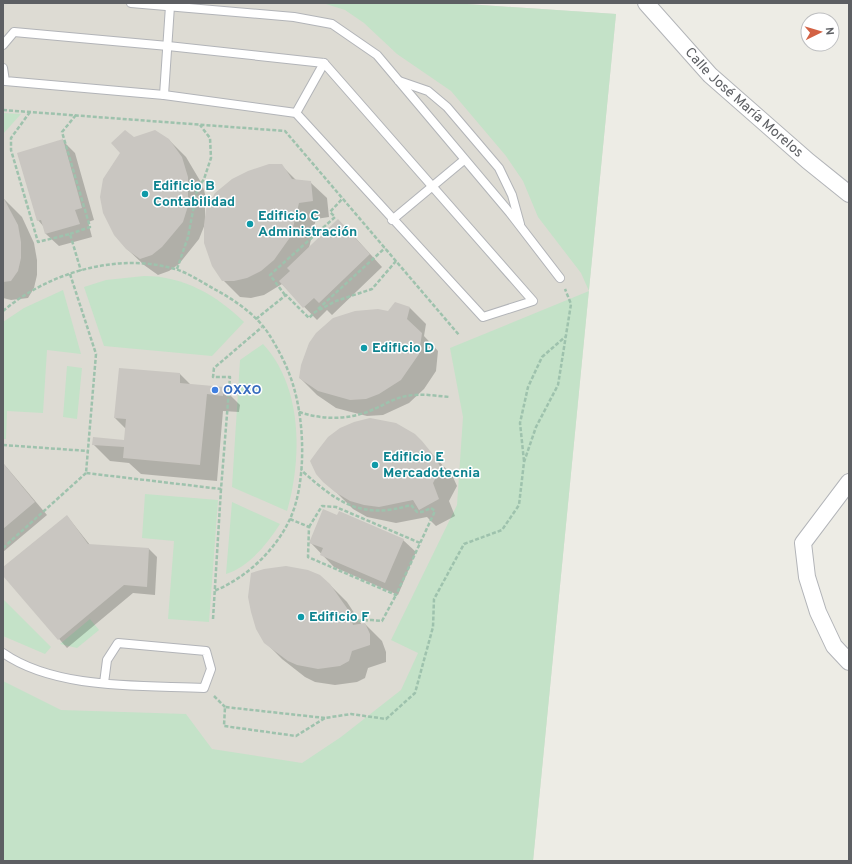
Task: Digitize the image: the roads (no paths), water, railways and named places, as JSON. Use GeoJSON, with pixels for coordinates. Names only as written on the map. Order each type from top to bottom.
{"type":"FeatureCollection","features":[{"type":"Feature","properties":{"kind":"street","name":"Calle José María Morelos"},"geometry":{"type":"LineString","coordinates":[[646,3],[710,75],[849,194]]}},
{"type":"Feature","properties":{"kind":"street"},"geometry":{"type":"LineString","coordinates":[[848,660],[834,646],[818,612],[806,577],[803,543],[849,482]]}},
{"type":"Feature","properties":{"kind":"lane"},"geometry":{"type":"LineString","coordinates":[[131,3],[294,17],[332,24],[377,55],[521,227],[560,278]]}},
{"type":"Feature","properties":{"kind":"lane"},"geometry":{"type":"LineString","coordinates":[[164,95],[170,6]]}},
{"type":"Feature","properties":{"kind":"lane"},"geometry":{"type":"LineString","coordinates":[[3,45],[14,32],[168,46],[324,63],[533,301],[483,317],[392,220],[296,113],[164,95],[5,81],[3,68]]}},
{"type":"Feature","properties":{"kind":"lane"},"geometry":{"type":"LineString","coordinates":[[296,113],[324,63]]}},
{"type":"Feature","properties":{"kind":"lane"},"geometry":{"type":"LineString","coordinates":[[398,81],[428,91],[447,107],[499,168],[512,195],[521,227]]}},
{"type":"Feature","properties":{"kind":"lane"},"geometry":{"type":"LineString","coordinates":[[392,220],[464,160]]}},
{"type":"Feature","properties":{"kind":"lane"},"geometry":{"type":"LineString","coordinates":[[3,653],[44,674],[104,683],[204,688],[210,669],[206,651],[118,643],[107,660],[104,683]]}},
{"type":"Feature","properties":{"kind":"place","name":"Edificio B Contabilidad"},"geometry":{"type":"Point","coordinates":[145,194]}},
{"type":"Feature","properties":{"kind":"place","name":"Edificio C Administración"},"geometry":{"type":"Point","coordinates":[250,224]}},
{"type":"Feature","properties":{"kind":"place","name":"Edificio D"},"geometry":{"type":"Point","coordinates":[364,348]}},
{"type":"Feature","properties":{"kind":"place","name":"OXXO"},"geometry":{"type":"Point","coordinates":[215,390]}},
{"type":"Feature","properties":{"kind":"place","name":"Edificio E Mercadotecnia"},"geometry":{"type":"Point","coordinates":[375,465]}},
{"type":"Feature","properties":{"kind":"place","name":"Edificio F"},"geometry":{"type":"Point","coordinates":[301,617]}}]}
